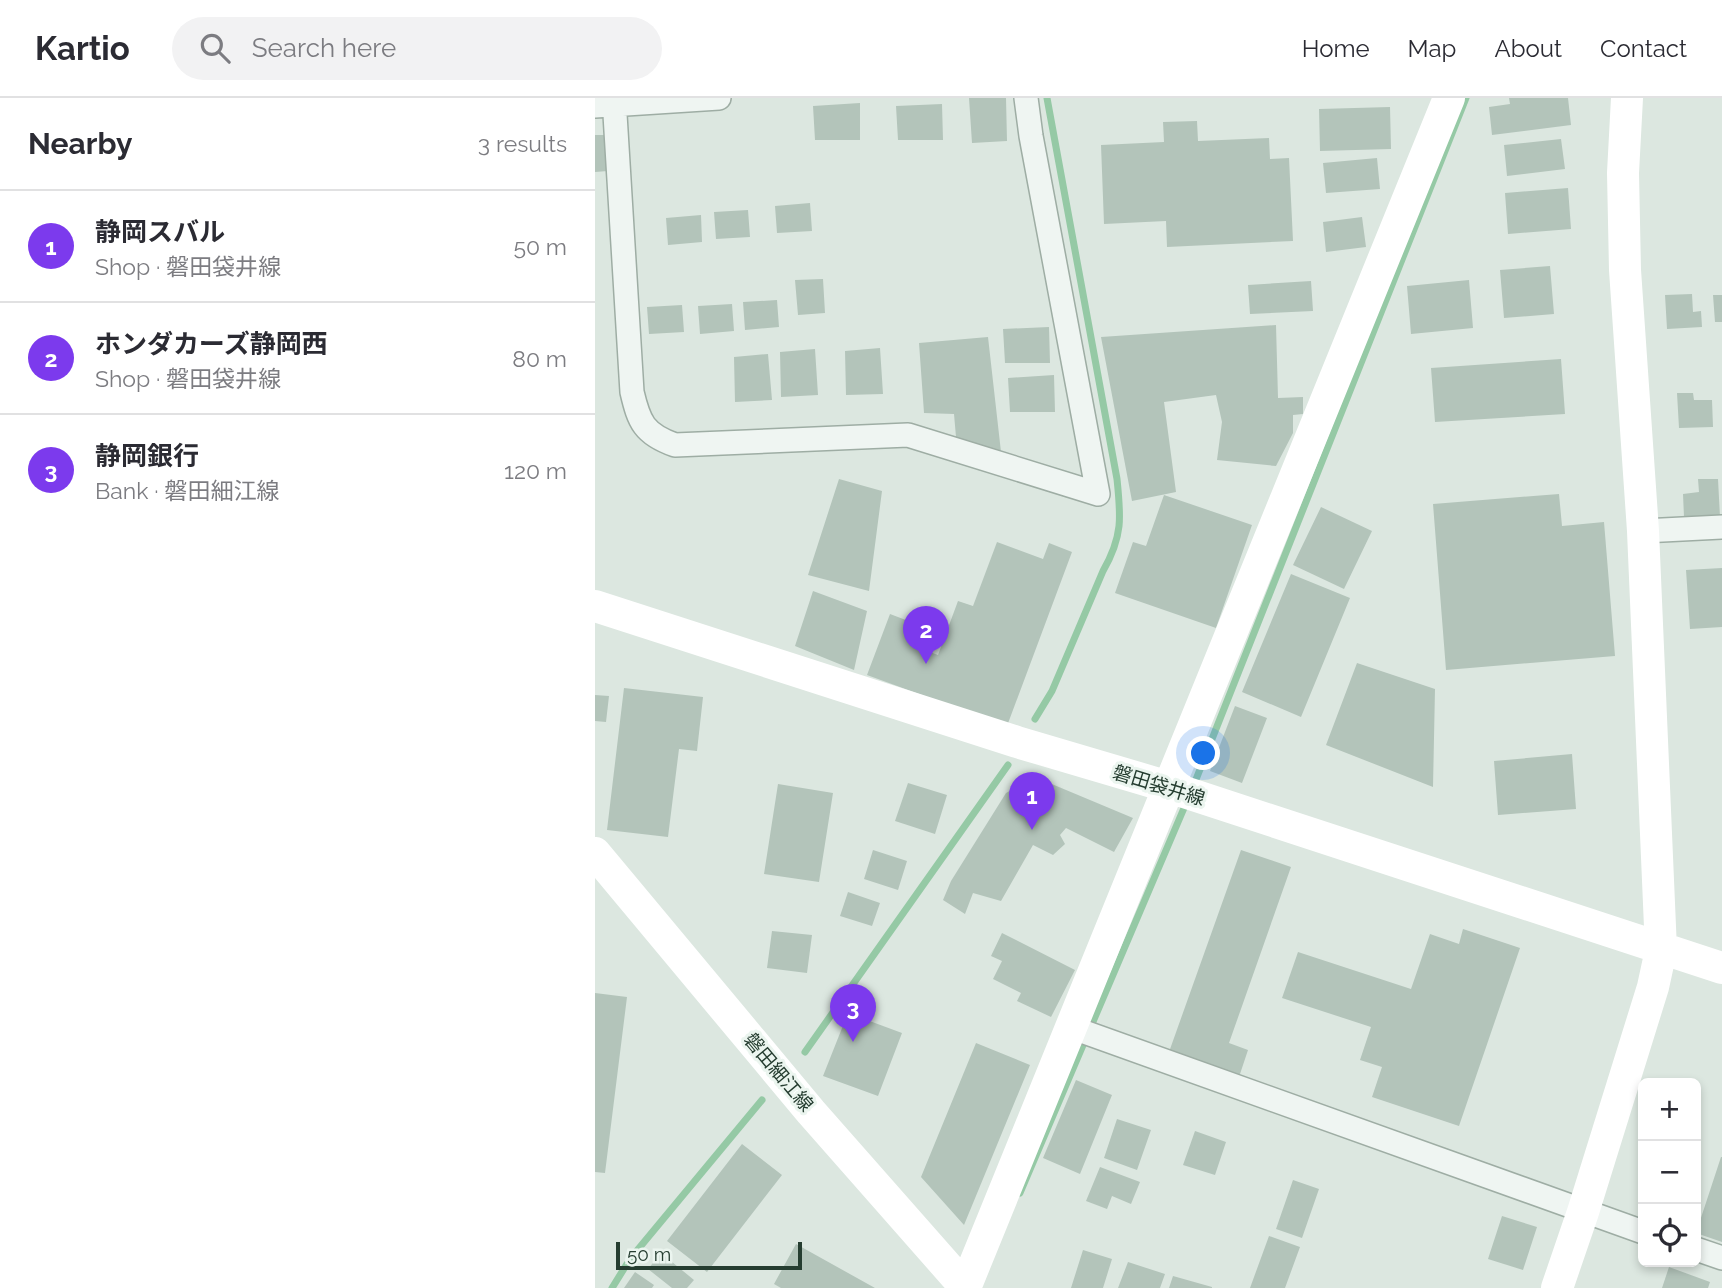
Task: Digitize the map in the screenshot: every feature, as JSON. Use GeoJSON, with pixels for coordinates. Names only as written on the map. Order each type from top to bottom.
{"type":"FeatureCollection","features":[{"type":"Feature","properties":{"kind":"street"},"geometry":{"type":"LineString","coordinates":[[719,98],[607,103],[632,392],[638,415],[655,438],[675,444],[908,435],[1098,494],[1026,98]]}},
{"type":"Feature","properties":{"kind":"street"},"geometry":{"type":"LineString","coordinates":[[966,1288],[1449,98]]}},
{"type":"Feature","properties":{"kind":"street"},"geometry":{"type":"LineString","coordinates":[[1557,1288],[1653,987],[1661,950],[1643,531],[1625,270],[1623,173],[1627,98]]}},
{"type":"Feature","properties":{"kind":"street"},"geometry":{"type":"LineString","coordinates":[[1643,531],[1722,527]]}},
{"type":"Feature","properties":{"kind":"street","name":"磐田袋井線"},"geometry":{"type":"LineString","coordinates":[[595,606],[1169,788],[1722,968]]}},
{"type":"Feature","properties":{"kind":"street","name":"磐田細江線"},"geometry":{"type":"LineString","coordinates":[[595,853],[811,1112],[966,1288]]}},
{"type":"Feature","properties":{"kind":"street"},"geometry":{"type":"LineString","coordinates":[[1073,1028],[1638,1230]]}},
{"type":"Feature","properties":{"kind":"street"},"geometry":{"type":"LineString","coordinates":[[1701,1251],[1722,1258]]}},
{"type":"Feature","properties":{"kind":"building"},"geometry":{"type":"Polygon","coordinates":[[[969,98],[1006,98],[1007,141],[972,143],[969,98]]]}},
{"type":"Feature","properties":{"kind":"building"},"geometry":{"type":"Polygon","coordinates":[[[1509,98],[1568,98],[1571,125],[1492,135],[1489,107],[1510,104],[1509,98]]]}},
{"type":"Feature","properties":{"kind":"building"},"geometry":{"type":"Polygon","coordinates":[[[860,103],[860,140],[815,140],[813,106],[860,103]]]}},
{"type":"Feature","properties":{"kind":"building"},"geometry":{"type":"Polygon","coordinates":[[[942,104],[943,140],[898,140],[896,106],[942,104]]]}},
{"type":"Feature","properties":{"kind":"building"},"geometry":{"type":"Polygon","coordinates":[[[1390,107],[1391,149],[1320,151],[1319,109],[1390,107]]]}},
{"type":"Feature","properties":{"kind":"building"},"geometry":{"type":"Polygon","coordinates":[[[1197,121],[1198,141],[1269,138],[1270,159],[1289,158],[1293,241],[1167,247],[1166,221],[1104,224],[1101,145],[1164,142],[1163,122],[1197,121]]]}},
{"type":"Feature","properties":{"kind":"building"},"geometry":{"type":"Polygon","coordinates":[[[595,135],[606,135],[608,171],[595,172],[595,135]]]}},
{"type":"Feature","properties":{"kind":"building"},"geometry":{"type":"Polygon","coordinates":[[[1561,139],[1565,169],[1507,176],[1504,145],[1561,139]]]}},
{"type":"Feature","properties":{"kind":"building"},"geometry":{"type":"Polygon","coordinates":[[[1377,158],[1380,189],[1326,193],[1323,163],[1377,158]]]}},
{"type":"Feature","properties":{"kind":"building"},"geometry":{"type":"Polygon","coordinates":[[[1568,188],[1571,229],[1508,234],[1505,193],[1568,188]]]}},
{"type":"Feature","properties":{"kind":"building"},"geometry":{"type":"Polygon","coordinates":[[[810,203],[812,231],[777,233],[775,206],[810,203]]]}},
{"type":"Feature","properties":{"kind":"building"},"geometry":{"type":"Polygon","coordinates":[[[748,210],[750,237],[716,239],[714,212],[748,210]]]}},
{"type":"Feature","properties":{"kind":"building"},"geometry":{"type":"Polygon","coordinates":[[[701,215],[702,242],[668,245],[666,218],[701,215]]]}},
{"type":"Feature","properties":{"kind":"building"},"geometry":{"type":"Polygon","coordinates":[[[1362,217],[1366,247],[1326,252],[1323,222],[1362,217]]]}},
{"type":"Feature","properties":{"kind":"building"},"geometry":{"type":"Polygon","coordinates":[[[1550,266],[1554,314],[1504,318],[1500,270],[1550,266]]]}},
{"type":"Feature","properties":{"kind":"building"},"geometry":{"type":"Polygon","coordinates":[[[823,279],[825,313],[798,315],[795,280],[823,279]]]}},
{"type":"Feature","properties":{"kind":"building"},"geometry":{"type":"Polygon","coordinates":[[[1469,280],[1473,328],[1411,334],[1407,286],[1469,280]]]}},
{"type":"Feature","properties":{"kind":"building"},"geometry":{"type":"Polygon","coordinates":[[[1311,281],[1313,311],[1250,314],[1248,285],[1311,281]]]}},
{"type":"Feature","properties":{"kind":"building"},"geometry":{"type":"Polygon","coordinates":[[[1692,294],[1693,312],[1701,311],[1702,327],[1667,329],[1665,295],[1692,294]]]}},
{"type":"Feature","properties":{"kind":"building"},"geometry":{"type":"Polygon","coordinates":[[[1713,295],[1722,295],[1722,322],[1715,322],[1713,295]]]}},
{"type":"Feature","properties":{"kind":"building"},"geometry":{"type":"Polygon","coordinates":[[[777,300],[779,327],[745,330],[743,302],[777,300]]]}},
{"type":"Feature","properties":{"kind":"building"},"geometry":{"type":"Polygon","coordinates":[[[732,304],[734,331],[700,334],[698,306],[732,304]]]}},
{"type":"Feature","properties":{"kind":"building"},"geometry":{"type":"Polygon","coordinates":[[[682,305],[684,332],[649,334],[647,307],[682,305]]]}},
{"type":"Feature","properties":{"kind":"building"},"geometry":{"type":"Polygon","coordinates":[[[1276,325],[1278,398],[1303,397],[1303,414],[1293,415],[1293,433],[1276,466],[1217,460],[1222,422],[1216,395],[1164,402],[1176,492],[1132,501],[1101,337],[1276,325]]]}},
{"type":"Feature","properties":{"kind":"building"},"geometry":{"type":"Polygon","coordinates":[[[1049,327],[1050,363],[1005,363],[1003,329],[1049,327]]]}},
{"type":"Feature","properties":{"kind":"building"},"geometry":{"type":"Polygon","coordinates":[[[988,337],[1001,452],[956,437],[954,414],[924,413],[919,343],[988,337]]]}},
{"type":"Feature","properties":{"kind":"building"},"geometry":{"type":"Polygon","coordinates":[[[880,348],[883,394],[846,395],[845,351],[880,348]]]}},
{"type":"Feature","properties":{"kind":"building"},"geometry":{"type":"Polygon","coordinates":[[[815,349],[818,395],[781,397],[780,352],[815,349]]]}},
{"type":"Feature","properties":{"kind":"building"},"geometry":{"type":"Polygon","coordinates":[[[768,354],[772,400],[735,402],[734,357],[768,354]]]}},
{"type":"Feature","properties":{"kind":"building"},"geometry":{"type":"Polygon","coordinates":[[[1561,359],[1565,414],[1435,422],[1431,368],[1561,359]]]}},
{"type":"Feature","properties":{"kind":"building"},"geometry":{"type":"Polygon","coordinates":[[[1054,375],[1055,412],[1010,412],[1008,378],[1054,375]]]}},
{"type":"Feature","properties":{"kind":"building"},"geometry":{"type":"Polygon","coordinates":[[[1677,393],[1693,393],[1694,400],[1712,400],[1713,427],[1679,428],[1677,393]]]}},
{"type":"Feature","properties":{"kind":"building"},"geometry":{"type":"Polygon","coordinates":[[[839,479],[882,491],[869,591],[808,575],[839,479]]]}},
{"type":"Feature","properties":{"kind":"building"},"geometry":{"type":"Polygon","coordinates":[[[1698,479],[1718,479],[1720,517],[1684,517],[1683,494],[1699,492],[1698,479]]]}},
{"type":"Feature","properties":{"kind":"building"},"geometry":{"type":"Polygon","coordinates":[[[1559,494],[1562,526],[1604,522],[1615,656],[1446,670],[1433,504],[1559,494]]]}},
{"type":"Feature","properties":{"kind":"building"},"geometry":{"type":"Polygon","coordinates":[[[1164,495],[1252,525],[1216,628],[1115,593],[1133,542],[1146,546],[1164,495]]]}},
{"type":"Feature","properties":{"kind":"building"},"geometry":{"type":"Polygon","coordinates":[[[1321,507],[1372,531],[1344,589],[1293,565],[1321,507]]]}},
{"type":"Feature","properties":{"kind":"building"},"geometry":{"type":"Polygon","coordinates":[[[997,542],[1043,559],[1049,543],[1072,552],[1007,726],[867,675],[890,614],[919,625],[911,645],[938,655],[958,601],[973,606],[997,542]]]}},
{"type":"Feature","properties":{"kind":"building"},"geometry":{"type":"Polygon","coordinates":[[[1722,568],[1722,627],[1690,629],[1686,570],[1722,568]]]}},
{"type":"Feature","properties":{"kind":"building"},"geometry":{"type":"Polygon","coordinates":[[[1291,574],[1350,598],[1301,717],[1242,692],[1291,574]]]}},
{"type":"Feature","properties":{"kind":"building"},"geometry":{"type":"Polygon","coordinates":[[[813,591],[867,611],[854,670],[795,646],[813,591]]]}},
{"type":"Feature","properties":{"kind":"building"},"geometry":{"type":"Polygon","coordinates":[[[1357,663],[1435,689],[1433,787],[1326,745],[1357,663]]]}},
{"type":"Feature","properties":{"kind":"building"},"geometry":{"type":"Polygon","coordinates":[[[624,688],[703,697],[697,751],[679,749],[668,837],[607,830],[624,688]]]}},
{"type":"Feature","properties":{"kind":"building"},"geometry":{"type":"Polygon","coordinates":[[[595,695],[609,696],[606,722],[595,721],[595,695]]]}},
{"type":"Feature","properties":{"kind":"building"},"geometry":{"type":"Polygon","coordinates":[[[1235,706],[1267,718],[1242,783],[1210,771],[1235,706]]]}},
{"type":"Feature","properties":{"kind":"building"},"geometry":{"type":"Polygon","coordinates":[[[1572,754],[1576,809],[1498,815],[1494,761],[1572,754]]]}},
{"type":"Feature","properties":{"kind":"building"},"geometry":{"type":"Polygon","coordinates":[[[1035,777],[1133,818],[1114,852],[1066,828],[1060,835],[1065,844],[1053,855],[1033,845],[1001,901],[973,893],[965,914],[943,900],[951,881],[1006,793],[1035,777]]]}},
{"type":"Feature","properties":{"kind":"building"},"geometry":{"type":"Polygon","coordinates":[[[908,783],[947,795],[935,834],[895,821],[908,783]]]}},
{"type":"Feature","properties":{"kind":"building"},"geometry":{"type":"Polygon","coordinates":[[[778,784],[833,793],[819,882],[764,874],[778,784]]]}},
{"type":"Feature","properties":{"kind":"building"},"geometry":{"type":"Polygon","coordinates":[[[873,850],[907,861],[898,890],[864,879],[873,850]]]}},
{"type":"Feature","properties":{"kind":"building"},"geometry":{"type":"Polygon","coordinates":[[[1241,850],[1291,867],[1229,1043],[1248,1050],[1239,1077],[1169,1052],[1241,850]]]}},
{"type":"Feature","properties":{"kind":"building"},"geometry":{"type":"Polygon","coordinates":[[[848,892],[880,903],[872,926],[840,916],[848,892]]]}},
{"type":"Feature","properties":{"kind":"building"},"geometry":{"type":"Polygon","coordinates":[[[1463,929],[1520,948],[1459,1126],[1372,1097],[1382,1067],[1360,1060],[1371,1027],[1282,998],[1298,952],[1411,989],[1430,934],[1459,944],[1463,929]]]}},
{"type":"Feature","properties":{"kind":"building"},"geometry":{"type":"Polygon","coordinates":[[[772,931],[812,935],[807,973],[767,968],[772,931]]]}},
{"type":"Feature","properties":{"kind":"building"},"geometry":{"type":"Polygon","coordinates":[[[1002,933],[1075,970],[1051,1017],[1017,1001],[1021,993],[993,979],[1002,961],[991,956],[1002,933]]]}},
{"type":"Feature","properties":{"kind":"building"},"geometry":{"type":"Polygon","coordinates":[[[595,993],[627,997],[605,1173],[595,1172],[595,993]]]}},
{"type":"Feature","properties":{"kind":"building"},"geometry":{"type":"Polygon","coordinates":[[[848,1013],[902,1033],[878,1096],[823,1076],[848,1013]]]}},
{"type":"Feature","properties":{"kind":"building"},"geometry":{"type":"Polygon","coordinates":[[[976,1043],[1030,1065],[964,1225],[921,1177],[976,1043]]]}},
{"type":"Feature","properties":{"kind":"building"},"geometry":{"type":"Polygon","coordinates":[[[1076,1080],[1112,1095],[1080,1174],[1043,1158],[1076,1080]]]}},
{"type":"Feature","properties":{"kind":"building"},"geometry":{"type":"Polygon","coordinates":[[[1117,1119],[1151,1130],[1137,1170],[1104,1158],[1117,1119]]]}},
{"type":"Feature","properties":{"kind":"building"},"geometry":{"type":"Polygon","coordinates":[[[1195,1131],[1226,1142],[1215,1175],[1183,1165],[1195,1131]]]}},
{"type":"Feature","properties":{"kind":"building"},"geometry":{"type":"Polygon","coordinates":[[[742,1144],[782,1175],[707,1272],[667,1241],[742,1144]]]}},
{"type":"Feature","properties":{"kind":"building"},"geometry":{"type":"Polygon","coordinates":[[[1722,1157],[1722,1242],[1701,1235],[1701,1218],[1722,1157]]]}},
{"type":"Feature","properties":{"kind":"building"},"geometry":{"type":"Polygon","coordinates":[[[1100,1167],[1140,1182],[1131,1204],[1112,1196],[1107,1209],[1086,1201],[1100,1167]]]}},
{"type":"Feature","properties":{"kind":"building"},"geometry":{"type":"Polygon","coordinates":[[[1293,1180],[1319,1189],[1302,1238],[1276,1229],[1293,1180]]]}},
{"type":"Feature","properties":{"kind":"building"},"geometry":{"type":"Polygon","coordinates":[[[1502,1216],[1537,1227],[1523,1270],[1488,1259],[1502,1216]]]}},
{"type":"Feature","properties":{"kind":"building"},"geometry":{"type":"Polygon","coordinates":[[[1269,1236],[1300,1247],[1285,1288],[1250,1288],[1269,1236]]]}},
{"type":"Feature","properties":{"kind":"building"},"geometry":{"type":"Polygon","coordinates":[[[796,1244],[875,1288],[781,1288],[774,1284],[796,1244]]]}},
{"type":"Feature","properties":{"kind":"building"},"geometry":{"type":"Polygon","coordinates":[[[1083,1250],[1112,1259],[1103,1288],[1071,1288],[1083,1250]]]}},
{"type":"Feature","properties":{"kind":"building"},"geometry":{"type":"Polygon","coordinates":[[[661,1253],[694,1280],[687,1288],[672,1288],[648,1269],[661,1253]]]}},
{"type":"Feature","properties":{"kind":"building"},"geometry":{"type":"Polygon","coordinates":[[[1128,1262],[1165,1274],[1160,1288],[1118,1288],[1128,1262]]]}},
{"type":"Feature","properties":{"kind":"building"},"geometry":{"type":"Polygon","coordinates":[[[1669,1267],[1710,1282],[1708,1288],[1662,1288],[1669,1267]]]}},
{"type":"Feature","properties":{"kind":"building"},"geometry":{"type":"Polygon","coordinates":[[[635,1272],[654,1285],[652,1288],[624,1288],[635,1272]]]}},
{"type":"Feature","properties":{"kind":"building"},"geometry":{"type":"Polygon","coordinates":[[[1173,1276],[1212,1287],[1212,1288],[1169,1288],[1173,1276]]]}},
{"type":"Feature","properties":{"kind":"waterway"},"geometry":{"type":"LineString","coordinates":[[1035,719],[1052,691],[1110,559],[1120,516],[1117,479],[1047,98]]}},
{"type":"Feature","properties":{"kind":"waterway"},"geometry":{"type":"LineString","coordinates":[[1193,787],[1466,98]]}},
{"type":"Feature","properties":{"kind":"waterway"},"geometry":{"type":"LineString","coordinates":[[805,1052],[1008,765]]}},
{"type":"Feature","properties":{"kind":"waterway"},"geometry":{"type":"LineString","coordinates":[[1020,1193],[1187,801]]}},
{"type":"Feature","properties":{"kind":"waterway"},"geometry":{"type":"LineString","coordinates":[[612,1288],[630,1259],[762,1100]]}},
{"type":"Feature","properties":{"kind":"place","name":"ホンダカーズ静岡西"},"geometry":{"type":"Point","coordinates":[926,664]}},
{"type":"Feature","properties":{"kind":"place","name":"静岡スバル"},"geometry":{"type":"Point","coordinates":[1032,830]}},
{"type":"Feature","properties":{"kind":"place","name":"静岡銀行"},"geometry":{"type":"Point","coordinates":[853,1042]}}]}
